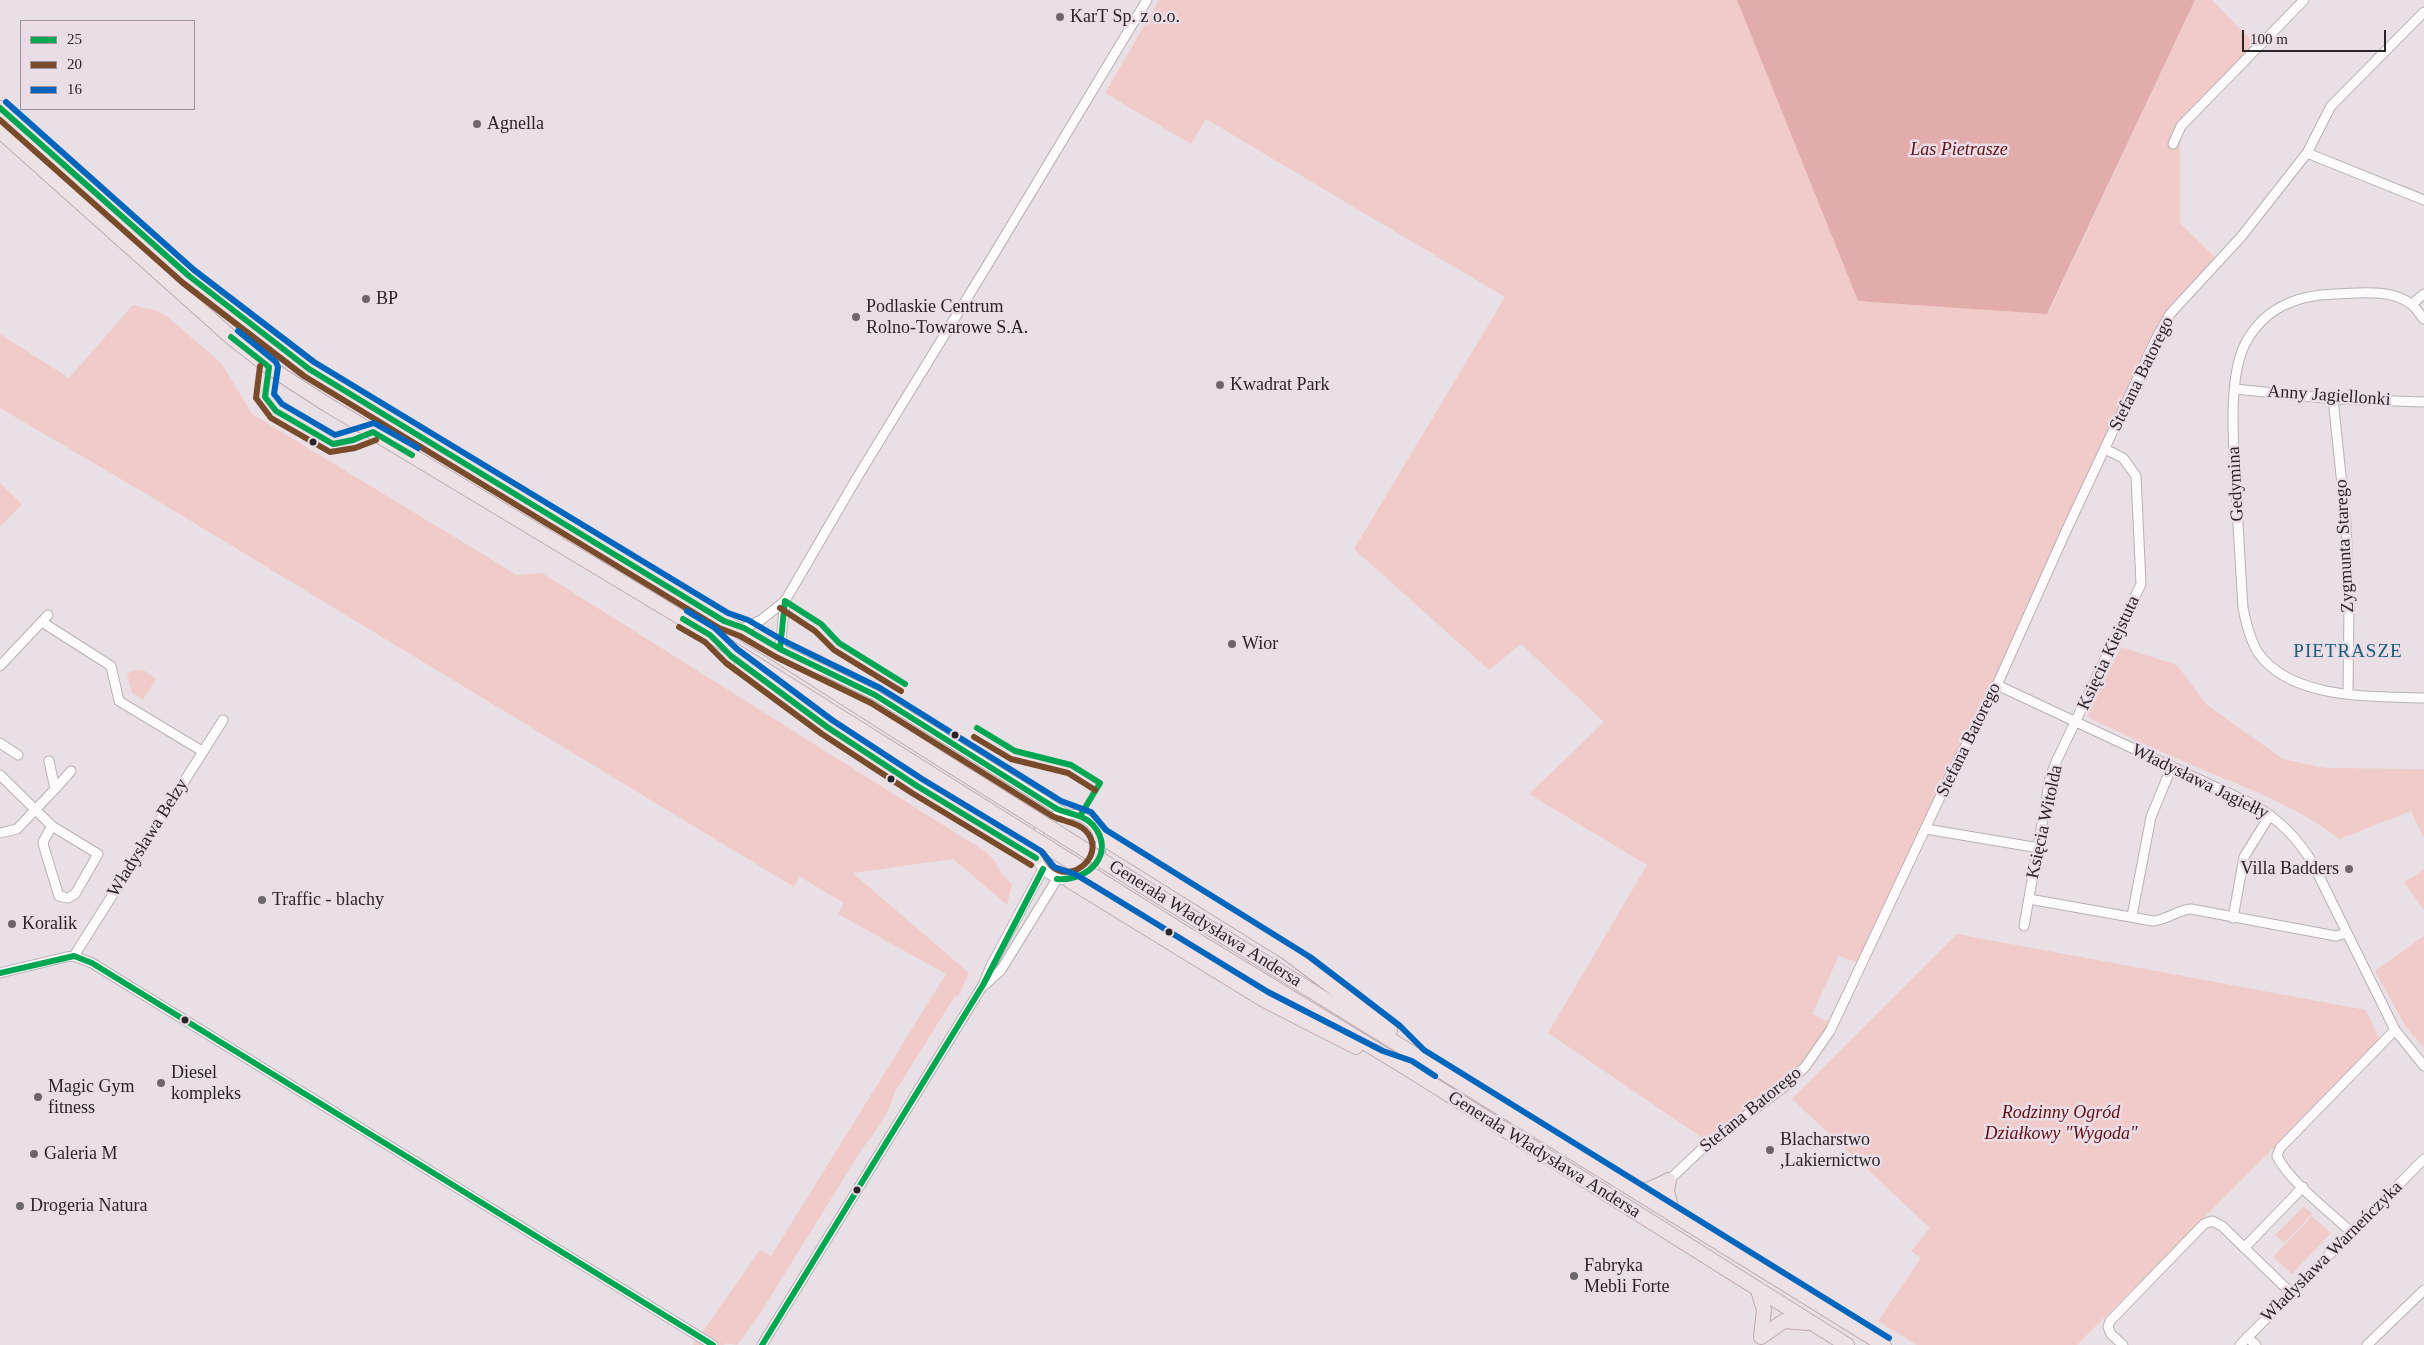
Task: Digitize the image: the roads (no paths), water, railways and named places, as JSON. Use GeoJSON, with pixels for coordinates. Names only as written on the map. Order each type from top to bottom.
{"type":"FeatureCollection","features":[{"type":"Feature","properties":{"kind":"highway","name":"Generała Władysława Andersa"},"geometry":{"type":"LineString","coordinates":[[0,108],[159,250],[260,335],[334,384],[724,621],[1192,917],[1884,1345]]}},
{"type":"Feature","properties":{"kind":"highway","name":"Generała Władysława Andersa"},"geometry":{"type":"LineString","coordinates":[[0,131],[200,310],[270,367],[326,404],[710,635],[1184,932],[1408,1069],[1847,1345]]}},
{"type":"Feature","properties":{"kind":"highway"},"geometry":{"type":"LineString","coordinates":[[724,621],[744,628],[780,649]]}},
{"type":"Feature","properties":{"kind":"highway"},"geometry":{"type":"LineString","coordinates":[[710,635],[731,656],[819,722],[1040,864]]}},
{"type":"Feature","properties":{"kind":"highway"},"geometry":{"type":"LineString","coordinates":[[1100,836],[1305,964],[1395,1033],[1418,1057]]}},
{"type":"Feature","properties":{"kind":"highway"},"geometry":{"type":"LineString","coordinates":[[1064,880],[1264,1000],[1380,1059],[1408,1069]]}},
{"type":"Feature","properties":{"kind":"highway"},"geometry":{"type":"LineString","coordinates":[[1635,1191],[1648,1190],[1670,1180]]}},
{"type":"Feature","properties":{"kind":"highway"},"geometry":{"type":"LineString","coordinates":[[1670,1180],[1667,1191],[1672,1215]]}},
{"type":"Feature","properties":{"kind":"highway"},"geometry":{"type":"LineString","coordinates":[[1758,1290],[1764,1310],[1761,1337],[1784,1321],[1811,1323]]}},
{"type":"Feature","properties":{"kind":"street"},"geometry":{"type":"LineString","coordinates":[[744,628],[761,620],[785,601],[858,476],[1147,0]]}},
{"type":"Feature","properties":{"kind":"street"},"geometry":{"type":"LineString","coordinates":[[2173,144],[2181,126],[2304,0]]}},
{"type":"Feature","properties":{"kind":"street","name":"Stefana Batorego"},"geometry":{"type":"LineString","coordinates":[[1670,1180],[1704,1147],[1784,1087],[1805,1067],[1830,1032],[1926,829],[1997,685],[2066,531],[2157,337],[2170,314],[2193,287],[2219,262],[2307,153],[2331,106],[2424,12]]}},
{"type":"Feature","properties":{"kind":"street"},"geometry":{"type":"LineString","coordinates":[[2307,153],[2424,200]]}},
{"type":"Feature","properties":{"kind":"street","name":"Gedymina"},"geometry":{"type":"LineString","coordinates":[[2412,304],[2401,298],[2383,294],[2310,294],[2294,299],[2266,317],[2251,333],[2240,359],[2235,389],[2234,445],[2243,608],[2248,631],[2259,654],[2275,671],[2298,684],[2348,693],[2424,698]]}},
{"type":"Feature","properties":{"kind":"street"},"geometry":{"type":"LineString","coordinates":[[2424,294],[2412,304],[2424,319]]}},
{"type":"Feature","properties":{"kind":"street","name":"Anny Jagiellonki"},"geometry":{"type":"LineString","coordinates":[[2235,389],[2332,399],[2424,402]]}},
{"type":"Feature","properties":{"kind":"street","name":"Zygmunta Starego"},"geometry":{"type":"LineString","coordinates":[[2332,399],[2346,523],[2349,599],[2348,693]]}},
{"type":"Feature","properties":{"kind":"street","name":"Księcia Kiejstuta"},"geometry":{"type":"LineString","coordinates":[[2076,722],[2141,584],[2136,476],[2123,458],[2105,449]]}},
{"type":"Feature","properties":{"kind":"street"},"geometry":{"type":"LineString","coordinates":[[785,601],[780,649],[875,695],[1066,814]]}},
{"type":"Feature","properties":{"kind":"street"},"geometry":{"type":"LineString","coordinates":[[0,666],[45,619],[111,666],[119,700],[202,751]]}},
{"type":"Feature","properties":{"kind":"street","name":"Władysława Jagiełły"},"geometry":{"type":"LineString","coordinates":[[1997,685],[2172,766],[2270,815],[2288,829],[2302,846],[2395,1030],[2424,1066]]}},
{"type":"Feature","properties":{"kind":"street","name":"Władysława Bełzy"},"geometry":{"type":"LineString","coordinates":[[74,956],[223,720]]}},
{"type":"Feature","properties":{"kind":"street","name":"Księcia Witolda"},"geometry":{"type":"LineString","coordinates":[[2024,926],[2050,778],[2076,722]]}},
{"type":"Feature","properties":{"kind":"street"},"geometry":{"type":"LineString","coordinates":[[0,744],[18,755]]}},
{"type":"Feature","properties":{"kind":"street"},"geometry":{"type":"LineString","coordinates":[[49,761],[55,789]]}},
{"type":"Feature","properties":{"kind":"street"},"geometry":{"type":"LineString","coordinates":[[2132,916],[2150,817],[2172,766]]}},
{"type":"Feature","properties":{"kind":"street"},"geometry":{"type":"LineString","coordinates":[[0,833],[17,829],[71,771]]}},
{"type":"Feature","properties":{"kind":"street"},"geometry":{"type":"LineString","coordinates":[[0,775],[52,826],[98,854],[75,894],[68,898],[60,896],[57,890],[44,847],[43,842],[52,826]]}},
{"type":"Feature","properties":{"kind":"street"},"geometry":{"type":"LineString","coordinates":[[984,985],[1001,970],[1064,880],[1086,875],[1098,862],[1102,845],[1100,836],[1087,819],[1066,814],[1051,818],[1040,829],[1034,843],[1040,864],[1064,880]]}},
{"type":"Feature","properties":{"kind":"street"},"geometry":{"type":"LineString","coordinates":[[2232,918],[2244,857],[2270,815]]}},
{"type":"Feature","properties":{"kind":"street"},"geometry":{"type":"LineString","coordinates":[[1926,829],[2039,848]]}},
{"type":"Feature","properties":{"kind":"street"},"geometry":{"type":"LineString","coordinates":[[762,1345],[984,985],[991,966],[1040,864]]}},
{"type":"Feature","properties":{"kind":"street"},"geometry":{"type":"LineString","coordinates":[[2029,899],[2153,921],[2161,920],[2179,911],[2191,910],[2336,936],[2347,933]]}},
{"type":"Feature","properties":{"kind":"street"},"geometry":{"type":"LineString","coordinates":[[0,973],[74,956],[92,963],[246,1056],[712,1345]]}},
{"type":"Feature","properties":{"kind":"street"},"geometry":{"type":"LineString","coordinates":[[2351,1232],[2280,1163],[2277,1156],[2280,1148],[2395,1030]]}},
{"type":"Feature","properties":{"kind":"street","name":"Władysława Warneńczyka"},"geometry":{"type":"LineString","coordinates":[[2240,1345],[2424,1158]]}},
{"type":"Feature","properties":{"kind":"street"},"geometry":{"type":"LineString","coordinates":[[2244,1248],[2304,1187]]}},
{"type":"Feature","properties":{"kind":"street"},"geometry":{"type":"LineString","coordinates":[[2123,1345],[2111,1334],[2108,1327],[2110,1321],[2204,1224],[2212,1221],[2222,1226],[2291,1293]]}},
{"type":"Feature","properties":{"kind":"street"},"geometry":{"type":"LineString","coordinates":[[2367,1345],[2424,1290]]}},
{"type":"Feature","properties":{"kind":"street"},"geometry":{"type":"LineString","coordinates":[[2247,1337],[2256,1345]]}},
{"type":"Feature","properties":{"kind":"place","name":"KarT Sp. z o.o."},"geometry":{"type":"Point","coordinates":[1060,17]}},
{"type":"Feature","properties":{"kind":"place","name":"Agnella"},"geometry":{"type":"Point","coordinates":[477,124]}},
{"type":"Feature","properties":{"kind":"place","name":"BP"},"geometry":{"type":"Point","coordinates":[366,299]}},
{"type":"Feature","properties":{"kind":"place","name":"Podlaskie Centrum Rolno-Towarowe S.A."},"geometry":{"type":"Point","coordinates":[856,317]}},
{"type":"Feature","properties":{"kind":"place","name":"Kwadrat Park"},"geometry":{"type":"Point","coordinates":[1220,385]}},
{"type":"Feature","properties":{"kind":"place","name":"Wior"},"geometry":{"type":"Point","coordinates":[1232,644]}},
{"type":"Feature","properties":{"kind":"place","name":"Villa Badders"},"geometry":{"type":"Point","coordinates":[2349,869]}},
{"type":"Feature","properties":{"kind":"place","name":"Traffic - blachy"},"geometry":{"type":"Point","coordinates":[262,900]}},
{"type":"Feature","properties":{"kind":"place","name":"Koralik"},"geometry":{"type":"Point","coordinates":[12,924]}},
{"type":"Feature","properties":{"kind":"place","name":"Diesel kompleks"},"geometry":{"type":"Point","coordinates":[161,1083]}},
{"type":"Feature","properties":{"kind":"place","name":"Magic Gym fitness"},"geometry":{"type":"Point","coordinates":[38,1097]}},
{"type":"Feature","properties":{"kind":"place","name":"Blacharstwo ,Lakiernictwo"},"geometry":{"type":"Point","coordinates":[1770,1150]}},
{"type":"Feature","properties":{"kind":"place","name":"Galeria M"},"geometry":{"type":"Point","coordinates":[34,1154]}},
{"type":"Feature","properties":{"kind":"place","name":"Drogeria Natura"},"geometry":{"type":"Point","coordinates":[20,1206]}},
{"type":"Feature","properties":{"kind":"place","name":"Fabryka Mebli Forte"},"geometry":{"type":"Point","coordinates":[1574,1276]}},
{"type":"Feature","properties":{"kind":"district","name":"PIETRASZE"},"geometry":{"type":"Point","coordinates":[2348,652]}},
{"type":"Feature","properties":{"kind":"park label","name":"Las Pietrasze"},"geometry":{"type":"Point","coordinates":[1959,150]}},
{"type":"Feature","properties":{"kind":"park label","name":"Rodzinny Ogród Działkowy \"Wygoda\""},"geometry":{"type":"Point","coordinates":[2061,1123]}}]}
